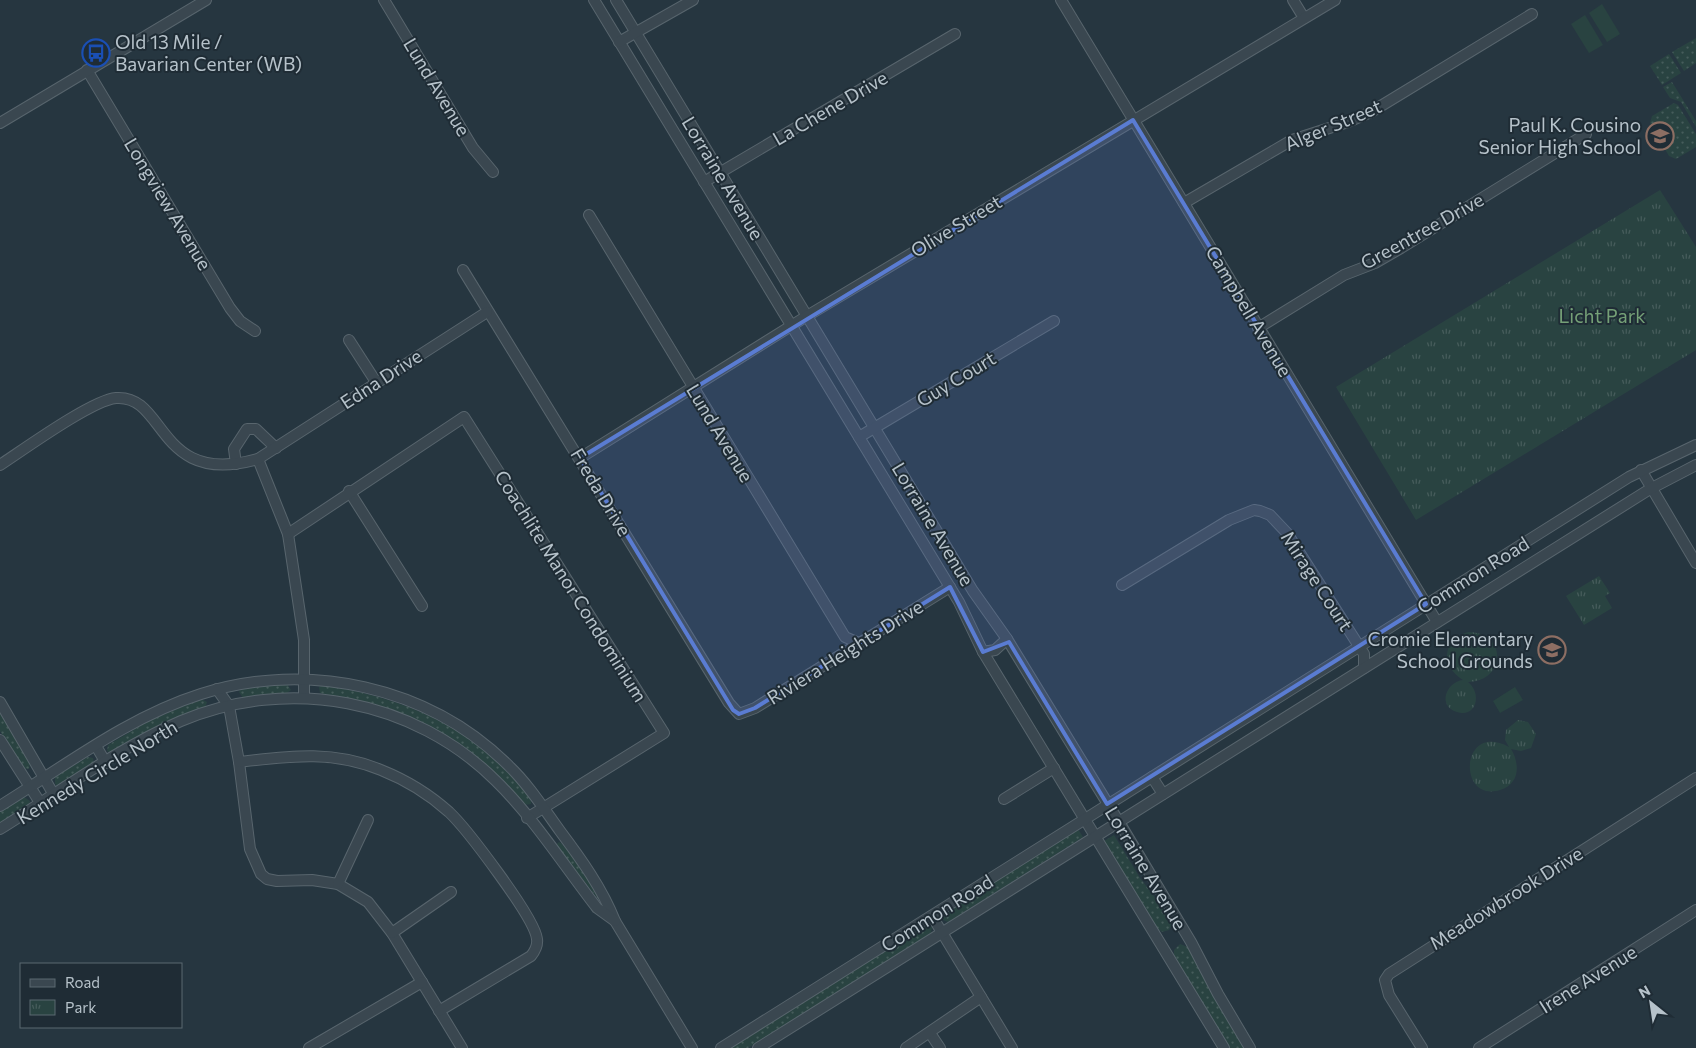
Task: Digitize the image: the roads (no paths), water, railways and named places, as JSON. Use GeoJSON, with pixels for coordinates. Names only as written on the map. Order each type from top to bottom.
{"type":"FeatureCollection","features":[{"type":"Feature","properties":{"kind":"street"},"geometry":{"type":"LineString","coordinates":[[0,123],[206,0]]}},
{"type":"Feature","properties":{"kind":"street","name":"Lund Avenue"},"geometry":{"type":"LineString","coordinates":[[384,0],[473,148],[493,172]]}},
{"type":"Feature","properties":{"kind":"street","name":"Lorraine Avenue"},"geometry":{"type":"LineString","coordinates":[[594,0],[950,587],[983,652],[1224,1048]]}},
{"type":"Feature","properties":{"kind":"street","name":"Lorraine Avenue"},"geometry":{"type":"LineString","coordinates":[[616,0],[973,591],[1007,638],[1191,942],[1221,1000],[1250,1048]]}},
{"type":"Feature","properties":{"kind":"street"},"geometry":{"type":"LineString","coordinates":[[619,42],[635,32],[644,30],[693,0]]}},
{"type":"Feature","properties":{"kind":"street","name":"Campbell Avenue"},"geometry":{"type":"LineString","coordinates":[[1061,0],[1437,622]]}},
{"type":"Feature","properties":{"kind":"street"},"geometry":{"type":"LineString","coordinates":[[1293,0],[1304,18]]}},
{"type":"Feature","properties":{"kind":"street","name":"Olive Street"},"geometry":{"type":"LineString","coordinates":[[580,458],[807,316],[1335,0]]}},
{"type":"Feature","properties":{"kind":"street","name":"Alger Street"},"geometry":{"type":"LineString","coordinates":[[1184,203],[1292,140],[1348,122],[1371,112],[1532,14]]}},
{"type":"Feature","properties":{"kind":"street","name":"La Chene Drive"},"geometry":{"type":"LineString","coordinates":[[704,182],[955,34]]}},
{"type":"Feature","properties":{"kind":"street","name":"Longview Avenue"},"geometry":{"type":"LineString","coordinates":[[87,70],[230,308],[240,321],[255,331]]}},
{"type":"Feature","properties":{"kind":"street","name":"Greentree Drive"},"geometry":{"type":"LineString","coordinates":[[1258,328],[1344,275],[1375,263],[1401,248],[1586,134]]}},
{"type":"Feature","properties":{"kind":"street","name":"Lund Avenue"},"geometry":{"type":"LineString","coordinates":[[589,215],[845,637],[859,643]]}},
{"type":"Feature","properties":{"kind":"street","name":"Freda Drive"},"geometry":{"type":"LineString","coordinates":[[463,270],[729,703],[739,714]]}},
{"type":"Feature","properties":{"kind":"street","name":"Edna Drive"},"geometry":{"type":"LineString","coordinates":[[0,465],[89,408],[116,398],[131,401],[146,410],[176,448],[194,460],[217,465],[236,464],[258,459],[488,312]]}},
{"type":"Feature","properties":{"kind":"street","name":"Guy Court"},"geometry":{"type":"LineString","coordinates":[[858,437],[1054,321]]}},
{"type":"Feature","properties":{"kind":"street"},"geometry":{"type":"LineString","coordinates":[[349,340],[376,382]]}},
{"type":"Feature","properties":{"kind":"street","name":"Coachlite Manor Condominium"},"geometry":{"type":"LineString","coordinates":[[288,534],[349,491],[464,417],[664,733],[527,818]]}},
{"type":"Feature","properties":{"kind":"street"},"geometry":{"type":"LineString","coordinates":[[236,464],[234,449],[247,429],[256,429],[276,448]]}},
{"type":"Feature","properties":{"kind":"street","name":"Common Road"},"geometry":{"type":"LineString","coordinates":[[721,1048],[1084,818],[1641,470],[1696,445]]}},
{"type":"Feature","properties":{"kind":"street"},"geometry":{"type":"LineString","coordinates":[[258,459],[288,534],[301,610],[306,679],[304,698]]}},
{"type":"Feature","properties":{"kind":"street","name":"Common Road"},"geometry":{"type":"LineString","coordinates":[[758,1048],[1650,488],[1696,465]]}},
{"type":"Feature","properties":{"kind":"street"},"geometry":{"type":"LineString","coordinates":[[1641,470],[1696,563]]}},
{"type":"Feature","properties":{"kind":"street"},"geometry":{"type":"LineString","coordinates":[[349,491],[422,606]]}},
{"type":"Feature","properties":{"kind":"street","name":"Mirage Court"},"geometry":{"type":"LineString","coordinates":[[1122,585],[1229,520],[1254,510],[1260,511],[1270,515],[1287,533],[1364,654],[1364,668]]}},
{"type":"Feature","properties":{"kind":"street","name":"Riviera Heights Drive"},"geometry":{"type":"LineString","coordinates":[[739,714],[755,708],[950,587]]}},
{"type":"Feature","properties":{"kind":"street"},"geometry":{"type":"LineString","coordinates":[[983,652],[995,650],[1007,638]]}},
{"type":"Feature","properties":{"kind":"street","name":"Kennedy Circle North"},"geometry":{"type":"LineString","coordinates":[[0,806],[153,713],[217,689],[270,680],[306,679],[349,684],[382,691],[413,702],[446,718],[479,740],[508,765],[543,807],[590,873],[608,901],[615,921],[692,1048]]}},
{"type":"Feature","properties":{"kind":"street"},"geometry":{"type":"LineString","coordinates":[[217,689],[229,706],[240,762],[250,849],[261,874],[267,879],[276,881],[312,880],[338,884],[368,902],[392,933],[462,1048]]}},
{"type":"Feature","properties":{"kind":"street","name":"Kennedy Circle North"},"geometry":{"type":"LineString","coordinates":[[0,829],[106,763],[170,726],[229,706],[271,699],[304,698],[348,703],[378,710],[410,722],[438,736],[487,772],[527,818],[597,908],[615,921]]}},
{"type":"Feature","properties":{"kind":"street"},"geometry":{"type":"LineString","coordinates":[[0,702],[46,777],[54,795]]}},
{"type":"Feature","properties":{"kind":"street"},"geometry":{"type":"LineString","coordinates":[[0,740],[41,804]]}},
{"type":"Feature","properties":{"kind":"street"},"geometry":{"type":"LineString","coordinates":[[96,746],[106,763]]}},
{"type":"Feature","properties":{"kind":"street"},"geometry":{"type":"LineString","coordinates":[[240,762],[301,754],[346,759],[381,770],[416,787],[448,812],[465,829],[529,920],[538,939],[537,947],[531,956],[439,1011]]}},
{"type":"Feature","properties":{"kind":"street"},"geometry":{"type":"LineString","coordinates":[[1004,799],[1054,768]]}},
{"type":"Feature","properties":{"kind":"street"},"geometry":{"type":"LineString","coordinates":[[1152,777],[1163,794]]}},
{"type":"Feature","properties":{"kind":"street","name":"Meadowbrook Drive"},"geometry":{"type":"LineString","coordinates":[[1422,1048],[1389,996],[1385,980],[1388,974],[1696,778]]}},
{"type":"Feature","properties":{"kind":"street"},"geometry":{"type":"LineString","coordinates":[[338,884],[368,820]]}},
{"type":"Feature","properties":{"kind":"street"},"geometry":{"type":"LineString","coordinates":[[392,933],[451,892]]}},
{"type":"Feature","properties":{"kind":"street","name":"Irene Avenue"},"geometry":{"type":"LineString","coordinates":[[1479,1048],[1696,910]]}},
{"type":"Feature","properties":{"kind":"street"},"geometry":{"type":"LineString","coordinates":[[932,916],[1012,1048]]}},
{"type":"Feature","properties":{"kind":"street"},"geometry":{"type":"LineString","coordinates":[[309,1048],[422,982]]}},
{"type":"Feature","properties":{"kind":"street"},"geometry":{"type":"LineString","coordinates":[[906,1048],[981,997]]}},
{"type":"Feature","properties":{"kind":"street"},"geometry":{"type":"LineString","coordinates":[[930,1033],[940,1048]]}},
{"type":"Feature","properties":{"kind":"place","name":"Old 13 Mile / Bavarian Center (WB)"},"geometry":{"type":"Point","coordinates":[96,53]}},
{"type":"Feature","properties":{"kind":"place","name":"Paul K. Cousino Senior High School"},"geometry":{"type":"Point","coordinates":[1660,136]}},
{"type":"Feature","properties":{"kind":"place","name":"Cromie Elementary School Grounds"},"geometry":{"type":"Point","coordinates":[1552,650]}},
{"type":"Feature","properties":{"kind":"park label","name":"Licht Park"},"geometry":{"type":"Point","coordinates":[1602,316]}}]}
